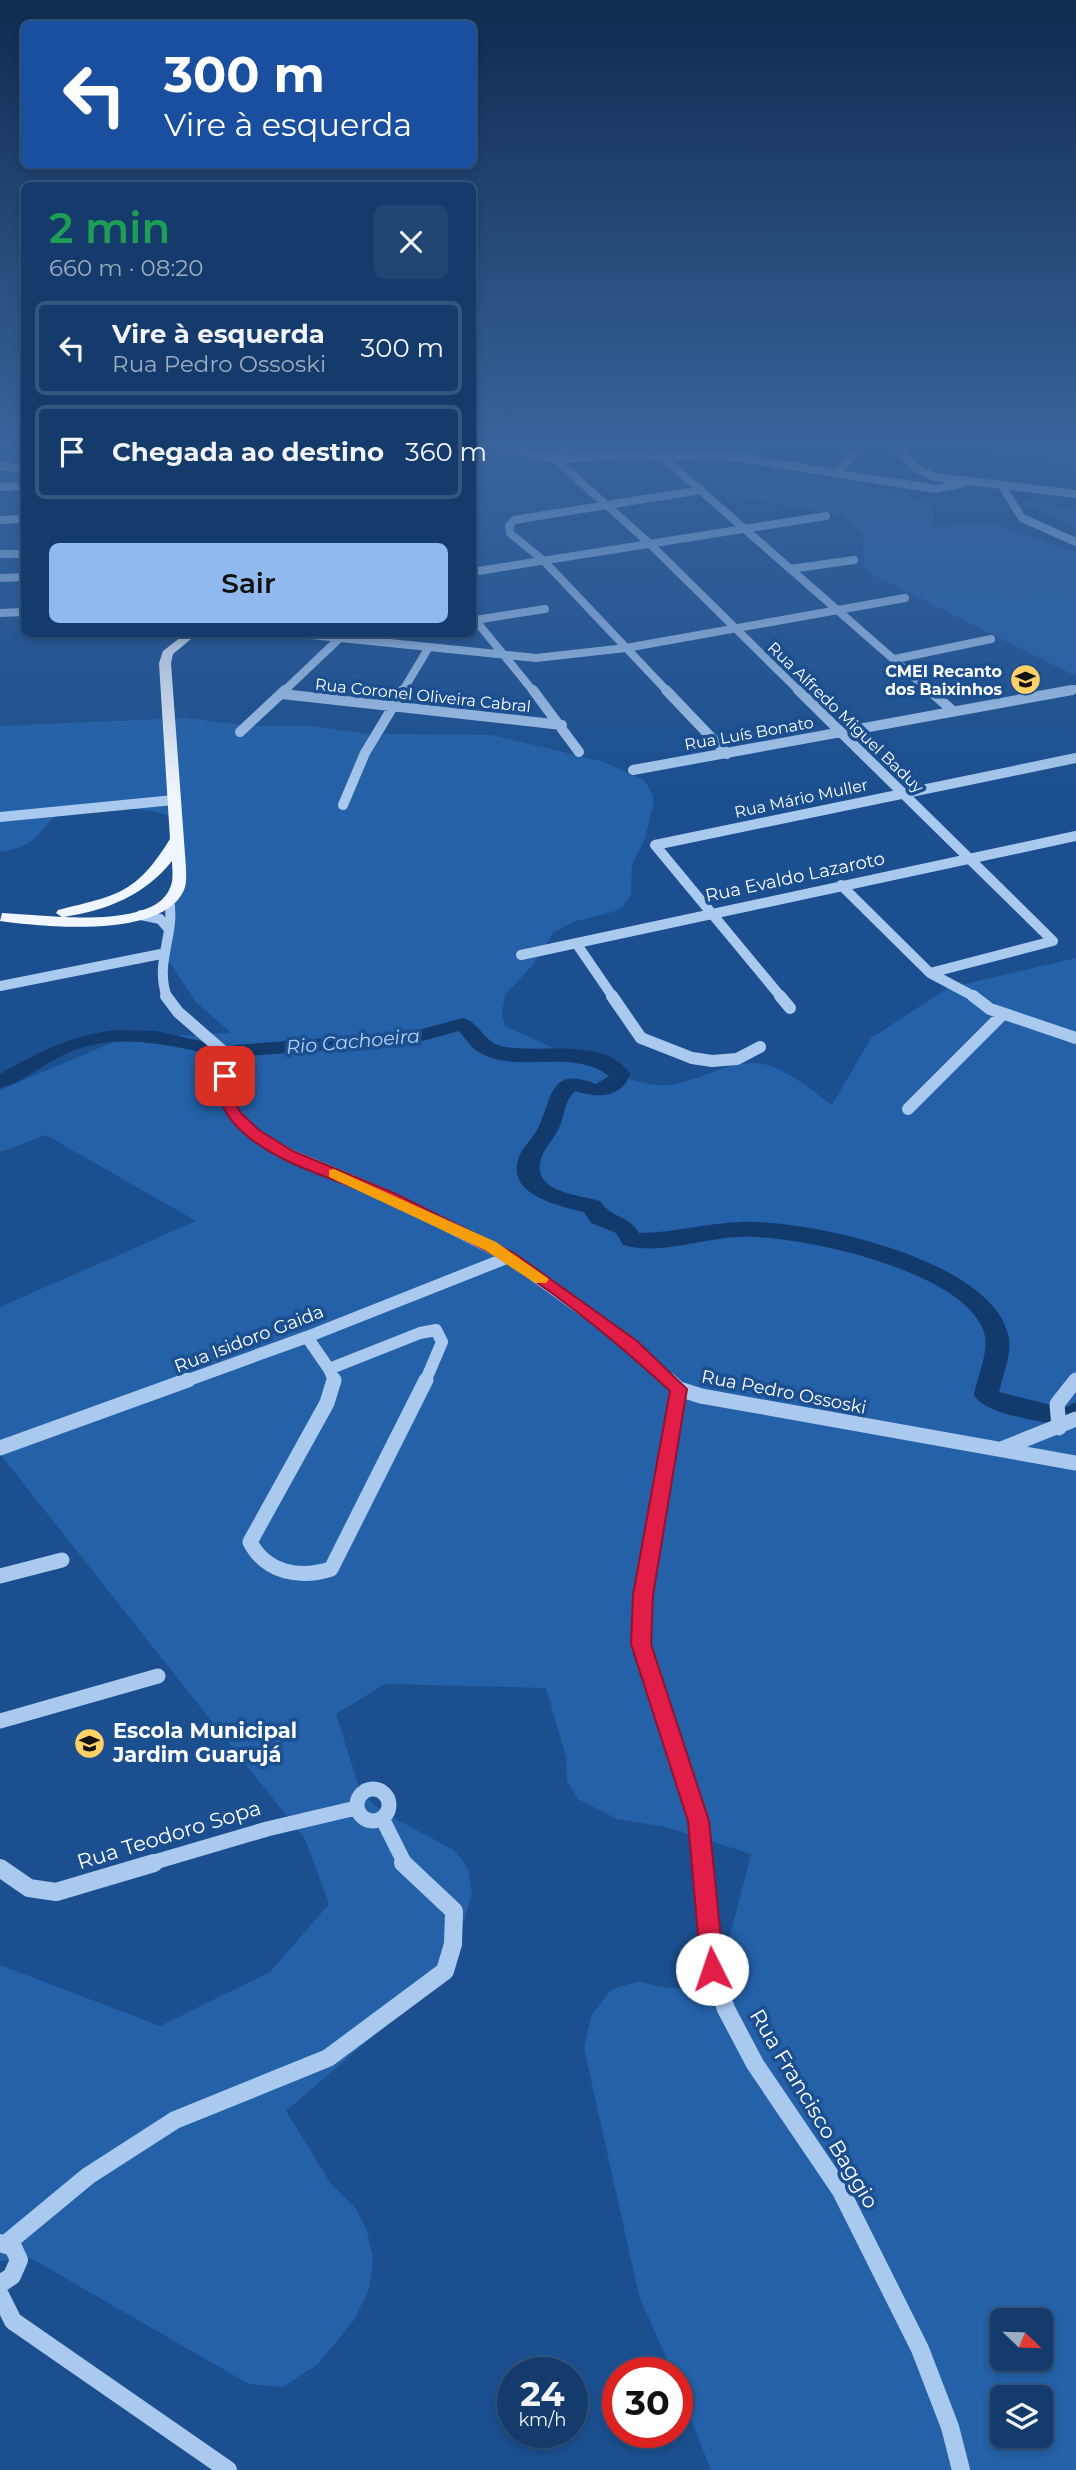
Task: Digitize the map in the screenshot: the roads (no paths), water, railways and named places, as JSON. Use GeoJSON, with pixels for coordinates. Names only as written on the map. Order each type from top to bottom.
{"type":"FeatureCollection","features":[{"type":"Feature","properties":{"kind":"main road"},"geometry":{"type":"LineString","coordinates":[[1,917],[100,921],[141,915],[169,900],[178,885],[165,663],[167,653],[187,637]]}},
{"type":"Feature","properties":{"kind":"main road"},"geometry":{"type":"LineString","coordinates":[[141,915],[121,910],[119,901],[162,868],[176,839]]}},
{"type":"Feature","properties":{"kind":"main road"},"geometry":{"type":"LineString","coordinates":[[1,917],[67,913],[96,906],[127,893],[155,890],[169,900]]}},
{"type":"Feature","properties":{"kind":"street"},"geometry":{"type":"LineString","coordinates":[[476,571],[536,562]]}},
{"type":"Feature","properties":{"kind":"street"},"geometry":{"type":"LineString","coordinates":[[545,562],[727,754]]}},
{"type":"Feature","properties":{"kind":"street","name":"Rua Alfredo Miguel Baduy"},"geometry":{"type":"LineString","coordinates":[[669,562],[1053,941],[930,973]]}},
{"type":"Feature","properties":{"kind":"street"},"geometry":{"type":"LineString","coordinates":[[783,562],[953,711]]}},
{"type":"Feature","properties":{"kind":"street"},"geometry":{"type":"LineString","coordinates":[[790,569],[838,562]]}},
{"type":"Feature","properties":{"kind":"street"},"geometry":{"type":"LineString","coordinates":[[0,578],[21,577]]}},
{"type":"Feature","properties":{"kind":"street"},"geometry":{"type":"LineString","coordinates":[[349,637],[508,656],[562,656],[626,648],[734,626],[905,598]]}},
{"type":"Feature","properties":{"kind":"street"},"geometry":{"type":"LineString","coordinates":[[476,618],[545,608]]}},
{"type":"Feature","properties":{"kind":"street"},"geometry":{"type":"LineString","coordinates":[[0,613],[21,612]]}},
{"type":"Feature","properties":{"kind":"street"},"geometry":{"type":"LineString","coordinates":[[476,620],[562,725],[579,752]]}},
{"type":"Feature","properties":{"kind":"street"},"geometry":{"type":"LineString","coordinates":[[240,732],[341,637]]}},
{"type":"Feature","properties":{"kind":"street"},"geometry":{"type":"LineString","coordinates":[[895,659],[991,639]]}},
{"type":"Feature","properties":{"kind":"street"},"geometry":{"type":"LineString","coordinates":[[343,805],[365,753],[429,648]]}},
{"type":"Feature","properties":{"kind":"street","name":"Rua Luís Bonato"},"geometry":{"type":"LineString","coordinates":[[633,770],[1076,689]]}},
{"type":"Feature","properties":{"kind":"street"},"geometry":{"type":"LineString","coordinates":[[1062,691],[1076,702]]}},
{"type":"Feature","properties":{"kind":"street","name":"Rua Coronel Oliveira Cabral"},"geometry":{"type":"LineString","coordinates":[[282,694],[562,725]]}},
{"type":"Feature","properties":{"kind":"street","name":"Rua Mário Muller"},"geometry":{"type":"LineString","coordinates":[[709,913],[655,845],[1076,758]]}},
{"type":"Feature","properties":{"kind":"street"},"geometry":{"type":"LineString","coordinates":[[0,817],[174,800]]}},
{"type":"Feature","properties":{"kind":"street","name":"Rua Evaldo Lazaroto"},"geometry":{"type":"LineString","coordinates":[[521,955],[1076,836]]}},
{"type":"Feature","properties":{"kind":"street"},"geometry":{"type":"LineString","coordinates":[[841,885],[930,973],[969,993],[990,1009],[1076,1038]]}},
{"type":"Feature","properties":{"kind":"street","name":"Rua Pedro Ossoski"},"geometry":{"type":"LineString","coordinates":[[169,900],[173,912],[161,954],[161,981],[167,999],[225,1053],[226,1100],[235,1115],[253,1133],[288,1154],[388,1196],[509,1256],[631,1345],[679,1389],[701,1396],[1076,1463]]}},
{"type":"Feature","properties":{"kind":"street"},"geometry":{"type":"LineString","coordinates":[[709,913],[790,1008]]}},
{"type":"Feature","properties":{"kind":"street"},"geometry":{"type":"LineString","coordinates":[[141,915],[160,919],[167,927]]}},
{"type":"Feature","properties":{"kind":"street"},"geometry":{"type":"LineString","coordinates":[[576,943],[640,1038],[692,1058],[712,1061],[737,1059],[760,1047]]}},
{"type":"Feature","properties":{"kind":"street"},"geometry":{"type":"LineString","coordinates":[[0,986],[161,954]]}},
{"type":"Feature","properties":{"kind":"street"},"geometry":{"type":"LineString","coordinates":[[908,1109],[1003,1014]]}},
{"type":"Feature","properties":{"kind":"street","name":"Rua Isidoro Gaida"},"geometry":{"type":"LineString","coordinates":[[0,1448],[307,1337],[509,1256]]}},
{"type":"Feature","properties":{"kind":"street"},"geometry":{"type":"LineString","coordinates":[[307,1337],[335,1382],[327,1403],[250,1542],[255,1554],[278,1569],[309,1576],[331,1569],[439,1354],[442,1342],[436,1330],[420,1333],[329,1369]]}},
{"type":"Feature","properties":{"kind":"street"},"geometry":{"type":"LineString","coordinates":[[1059,1428],[1057,1404],[1076,1380]]}},
{"type":"Feature","properties":{"kind":"street","name":"Rua Francisco Baggio"},"geometry":{"type":"LineString","coordinates":[[679,1389],[643,1595],[641,1644],[698,1821],[712,1969],[726,2009],[755,2064],[841,2191],[914,2336],[950,2427],[961,2470]]}},
{"type":"Feature","properties":{"kind":"street"},"geometry":{"type":"LineString","coordinates":[[1000,1450],[1076,1419]]}},
{"type":"Feature","properties":{"kind":"street"},"geometry":{"type":"LineString","coordinates":[[0,1576],[62,1560]]}},
{"type":"Feature","properties":{"kind":"street"},"geometry":{"type":"LineString","coordinates":[[0,1721],[158,1676]]}},
{"type":"Feature","properties":{"kind":"street"},"geometry":{"type":"LineString","coordinates":[[378,1790],[388,1796],[390,1808],[382,1818],[369,1820],[358,1814],[356,1808],[359,1796],[378,1790]]}},
{"type":"Feature","properties":{"kind":"street","name":"Rua Teodoro Sopa"},"geometry":{"type":"LineString","coordinates":[[0,1868],[29,1888],[56,1892],[267,1829],[356,1808]]}},
{"type":"Feature","properties":{"kind":"street"},"geometry":{"type":"LineString","coordinates":[[3,2243],[88,2176],[175,2120],[328,2058],[445,1971],[453,1944],[454,1911],[446,1900],[404,1864],[382,1818]]}},
{"type":"Feature","properties":{"kind":"street"},"geometry":{"type":"LineString","coordinates":[[0,2284],[12,2276],[19,2260],[13,2246],[3,2243]]}},
{"type":"Feature","properties":{"kind":"street"},"geometry":{"type":"LineString","coordinates":[[0,2295],[12,2321],[228,2470]]}},
{"type":"Feature","properties":{"kind":"waterway","name":"Rio Cachoeira"},"geometry":{"type":"LineString","coordinates":[[235,1051],[412,1038],[463,1024],[479,1042],[491,1050],[522,1055],[576,1056],[608,1065],[620,1074],[618,1080],[599,1091],[572,1084],[560,1095],[548,1129],[529,1161],[532,1182],[540,1189],[560,1199],[592,1206],[599,1218],[625,1228],[631,1240],[681,1238],[738,1229],[770,1231],[845,1243],[924,1269],[957,1287],[982,1308],[996,1332],[995,1355],[986,1395],[992,1400],[1064,1417],[1071,1417],[1076,1411]]}},
{"type":"Feature","properties":{"kind":"waterway","name":"Rio Cachoeira"},"geometry":{"type":"LineString","coordinates":[[0,1082],[62,1048],[99,1037],[155,1037],[212,1049]]}},
{"type":"Feature","properties":{"kind":"place","name":"CMEI Recanto dos Baixinhos"},"geometry":{"type":"Point","coordinates":[1025,680]}},
{"type":"Feature","properties":{"kind":"place","name":"Escola Municipal Jardim Guarujá"},"geometry":{"type":"Point","coordinates":[90,1743]}}]}
